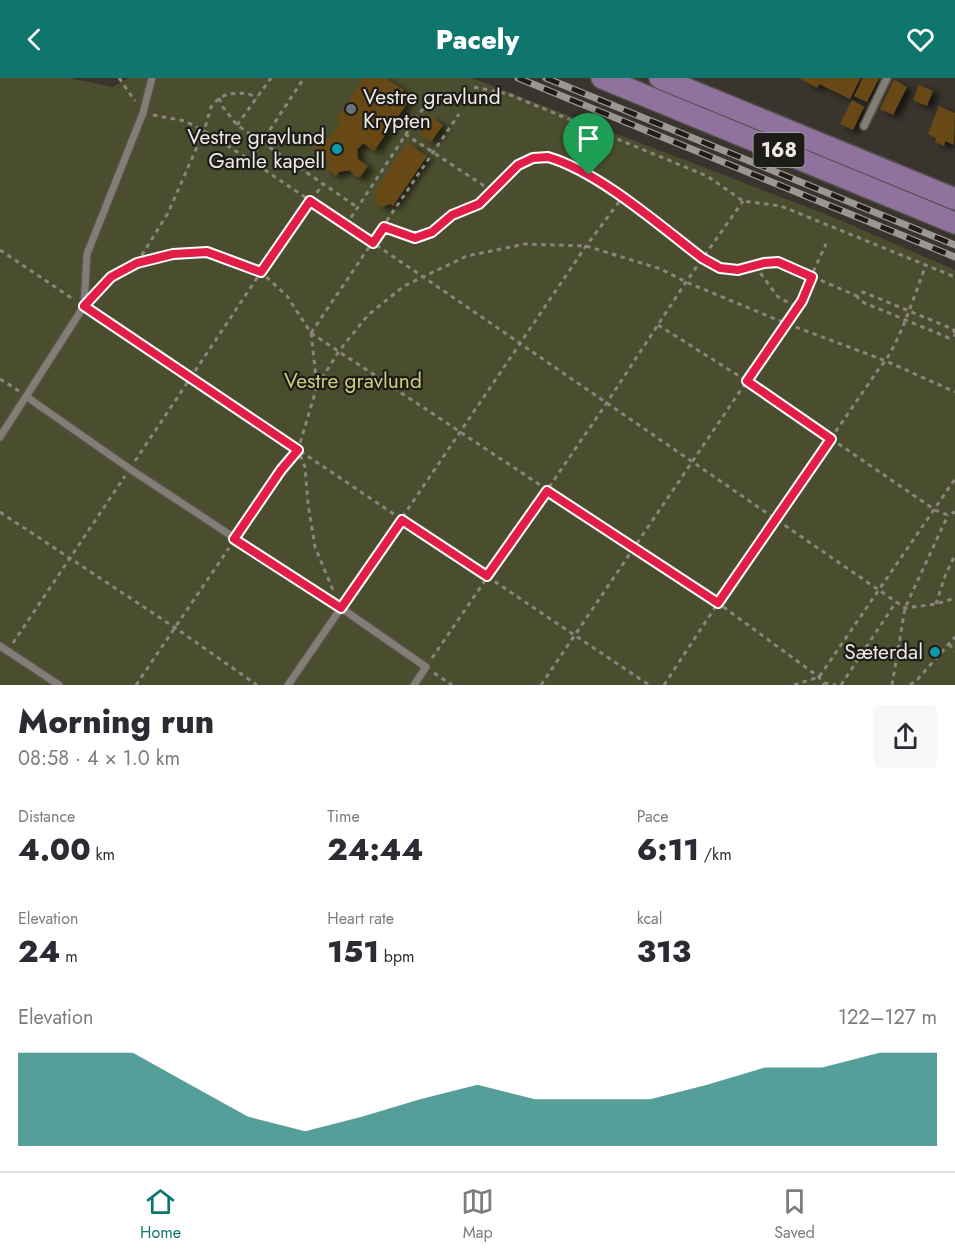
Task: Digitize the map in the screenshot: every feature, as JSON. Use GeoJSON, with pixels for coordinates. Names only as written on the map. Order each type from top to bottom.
{"type":"FeatureCollection","features":[{"type":"Feature","properties":{"kind":"main road","name":"168"},"geometry":{"type":"LineString","coordinates":[[602,78],[955,223]]}},
{"type":"Feature","properties":{"kind":"main road","name":"168"},"geometry":{"type":"LineString","coordinates":[[660,78],[955,199]]}},
{"type":"Feature","properties":{"kind":"lane"},"geometry":{"type":"LineString","coordinates":[[0,437],[84,306],[87,254],[143,113],[152,78]]}},
{"type":"Feature","properties":{"kind":"lane"},"geometry":{"type":"LineString","coordinates":[[864,126],[886,78]]}},
{"type":"Feature","properties":{"kind":"lane"},"geometry":{"type":"LineString","coordinates":[[27,397],[426,667],[414,685]]}},
{"type":"Feature","properties":{"kind":"lane"},"geometry":{"type":"LineString","coordinates":[[288,685],[341,608]]}},
{"type":"Feature","properties":{"kind":"lane"},"geometry":{"type":"LineString","coordinates":[[0,646],[59,685]]}},
{"type":"Feature","properties":{"kind":"path"},"geometry":{"type":"LineString","coordinates":[[119,78],[143,113],[185,121],[250,160],[905,608],[936,604],[955,598]]}},
{"type":"Feature","properties":{"kind":"path"},"geometry":{"type":"LineString","coordinates":[[237,125],[271,78]]}},
{"type":"Feature","properties":{"kind":"path"},"geometry":{"type":"LineString","coordinates":[[250,160],[304,78]]}},
{"type":"Feature","properties":{"kind":"path"},"geometry":{"type":"LineString","coordinates":[[474,87],[508,94],[707,176],[743,201],[781,206],[955,277]]}},
{"type":"Feature","properties":{"kind":"path"},"geometry":{"type":"LineString","coordinates":[[137,263],[168,213],[204,131],[211,107],[219,98],[237,92],[247,93],[257,98]]}},
{"type":"Feature","properties":{"kind":"path"},"geometry":{"type":"LineString","coordinates":[[219,98],[222,106],[237,125],[357,207]]}},
{"type":"Feature","properties":{"kind":"path"},"geometry":{"type":"LineString","coordinates":[[346,225],[430,98]]}},
{"type":"Feature","properties":{"kind":"path"},"geometry":{"type":"LineString","coordinates":[[311,333],[459,114]]}},
{"type":"Feature","properties":{"kind":"path"},"geometry":{"type":"LineString","coordinates":[[405,134],[492,191]]}},
{"type":"Feature","properties":{"kind":"path"},"geometry":{"type":"LineString","coordinates":[[384,227],[415,238],[432,232],[452,215],[479,204],[518,165],[533,158],[548,157],[563,161],[589,175],[702,258],[720,268],[738,270],[778,262],[857,296],[860,301],[949,338],[955,334],[953,329],[863,292],[857,296]]}},
{"type":"Feature","properties":{"kind":"path"},"geometry":{"type":"LineString","coordinates":[[261,272],[323,184]]}},
{"type":"Feature","properties":{"kind":"path"},"geometry":{"type":"LineString","coordinates":[[341,608],[585,246],[622,198]]}},
{"type":"Feature","properties":{"kind":"path"},"geometry":{"type":"LineString","coordinates":[[452,685],[426,667],[606,404],[702,258],[743,201]]}},
{"type":"Feature","properties":{"kind":"path"},"geometry":{"type":"LineString","coordinates":[[136,685],[275,478],[298,450],[317,386],[339,351],[368,315],[404,286],[467,256],[525,244],[585,246],[661,269],[686,282],[886,361],[955,392]]}},
{"type":"Feature","properties":{"kind":"path"},"geometry":{"type":"LineString","coordinates":[[542,685],[797,307],[826,244]]}},
{"type":"Feature","properties":{"kind":"path"},"geometry":{"type":"LineString","coordinates":[[0,250],[649,685]]}},
{"type":"Feature","properties":{"kind":"path"},"geometry":{"type":"LineString","coordinates":[[84,306],[111,277],[137,263],[173,254],[207,252],[261,272],[287,296],[311,333],[317,386]]}},
{"type":"Feature","properties":{"kind":"path"},"geometry":{"type":"LineString","coordinates":[[664,685],[718,603],[886,361],[926,265]]}},
{"type":"Feature","properties":{"kind":"path"},"geometry":{"type":"LineString","coordinates":[[755,266],[778,297],[797,307]]}},
{"type":"Feature","properties":{"kind":"path"},"geometry":{"type":"LineString","coordinates":[[658,325],[747,381],[935,510],[948,515]]}},
{"type":"Feature","properties":{"kind":"path"},"geometry":{"type":"LineString","coordinates":[[311,333],[718,603],[819,677],[824,684],[836,685]]}},
{"type":"Feature","properties":{"kind":"path"},"geometry":{"type":"LineString","coordinates":[[0,379],[27,397]]}},
{"type":"Feature","properties":{"kind":"path"},"geometry":{"type":"LineString","coordinates":[[298,450],[305,467],[315,547],[341,608]]}},
{"type":"Feature","properties":{"kind":"path"},"geometry":{"type":"LineString","coordinates":[[794,685],[819,677],[955,478]]}},
{"type":"Feature","properties":{"kind":"path"},"geometry":{"type":"LineString","coordinates":[[0,512],[174,627],[256,685]]}},
{"type":"Feature","properties":{"kind":"path"},"geometry":{"type":"LineString","coordinates":[[892,685],[905,608],[948,515],[955,512]]}},
{"type":"Feature","properties":{"kind":"path"},"geometry":{"type":"LineString","coordinates":[[936,604],[955,555]]}},
{"type":"Feature","properties":{"kind":"path"},"geometry":{"type":"LineString","coordinates":[[841,685],[896,602]]}},
{"type":"Feature","properties":{"kind":"path"},"geometry":{"type":"LineString","coordinates":[[910,685],[955,637]]}},
{"type":"Feature","properties":{"kind":"path"},"geometry":{"type":"LineString","coordinates":[[949,644],[955,651]]}},
{"type":"Feature","properties":{"kind":"green space","name":"Vestre gravlund"},"geometry":{"type":"Polygon","coordinates":[[[0,78],[69,78],[113,87],[129,78],[472,78],[835,218],[955,270],[955,685],[0,685],[0,78]]]}},
{"type":"Feature","properties":{"kind":"building"},"geometry":{"type":"Polygon","coordinates":[[[364,78],[385,78],[404,90],[399,97],[408,102],[374,151],[363,143],[357,150],[358,159],[368,166],[360,177],[354,176],[350,170],[339,172],[336,176],[325,168],[328,165],[325,153],[318,152],[315,146],[323,135],[329,139],[341,122],[337,119],[364,78]]]}},
{"type":"Feature","properties":{"kind":"building"},"geometry":{"type":"Polygon","coordinates":[[[799,78],[860,79],[850,99],[819,84],[817,88],[799,78]]]}},
{"type":"Feature","properties":{"kind":"building"},"geometry":{"type":"Polygon","coordinates":[[[863,78],[879,78],[867,102],[854,96],[863,78]]]}},
{"type":"Feature","properties":{"kind":"building"},"geometry":{"type":"Polygon","coordinates":[[[894,80],[907,87],[893,115],[880,109],[894,80]]]}},
{"type":"Feature","properties":{"kind":"building"},"geometry":{"type":"Polygon","coordinates":[[[919,85],[933,91],[927,106],[913,100],[919,85]]]}},
{"type":"Feature","properties":{"kind":"building"},"geometry":{"type":"Polygon","coordinates":[[[852,100],[864,107],[853,130],[840,124],[852,100]]]}},
{"type":"Feature","properties":{"kind":"building"},"geometry":{"type":"Polygon","coordinates":[[[939,106],[955,113],[954,145],[945,141],[944,146],[935,142],[936,138],[928,134],[939,106]]]}},
{"type":"Feature","properties":{"kind":"building"},"geometry":{"type":"Polygon","coordinates":[[[431,117],[443,125],[431,142],[419,134],[431,117]]]}},
{"type":"Feature","properties":{"kind":"building"},"geometry":{"type":"Polygon","coordinates":[[[407,143],[427,156],[393,206],[390,204],[381,207],[376,202],[377,196],[374,193],[407,143]]]}},
{"type":"Feature","properties":{"kind":"railway"},"geometry":{"type":"LineString","coordinates":[[518,78],[955,257]]}},
{"type":"Feature","properties":{"kind":"railway"},"geometry":{"type":"LineString","coordinates":[[546,78],[955,245]]}},
{"type":"Feature","properties":{"kind":"place","name":"Vestre gravlund Krypten"},"geometry":{"type":"Point","coordinates":[351,109]}},
{"type":"Feature","properties":{"kind":"place","name":"Vestre gravlund Gamle kapell"},"geometry":{"type":"Point","coordinates":[337,149]}},
{"type":"Feature","properties":{"kind":"place","name":"Sæterdal"},"geometry":{"type":"Point","coordinates":[935,652]}},
{"type":"Feature","properties":{"kind":"route"},"geometry":{"type":"LineString","coordinates":[[548,157],[563,161],[589,175],[702,258],[720,268],[738,270],[778,262],[812,277],[802,301],[747,381],[831,439],[718,603],[547,491],[487,576],[402,520],[341,608],[234,539],[281,470],[298,450],[84,306],[111,277],[137,263],[173,254],[207,252],[261,272],[310,201],[373,243],[384,227],[415,238],[432,232],[452,215],[479,204],[518,165],[533,158],[548,157]]}}]}
